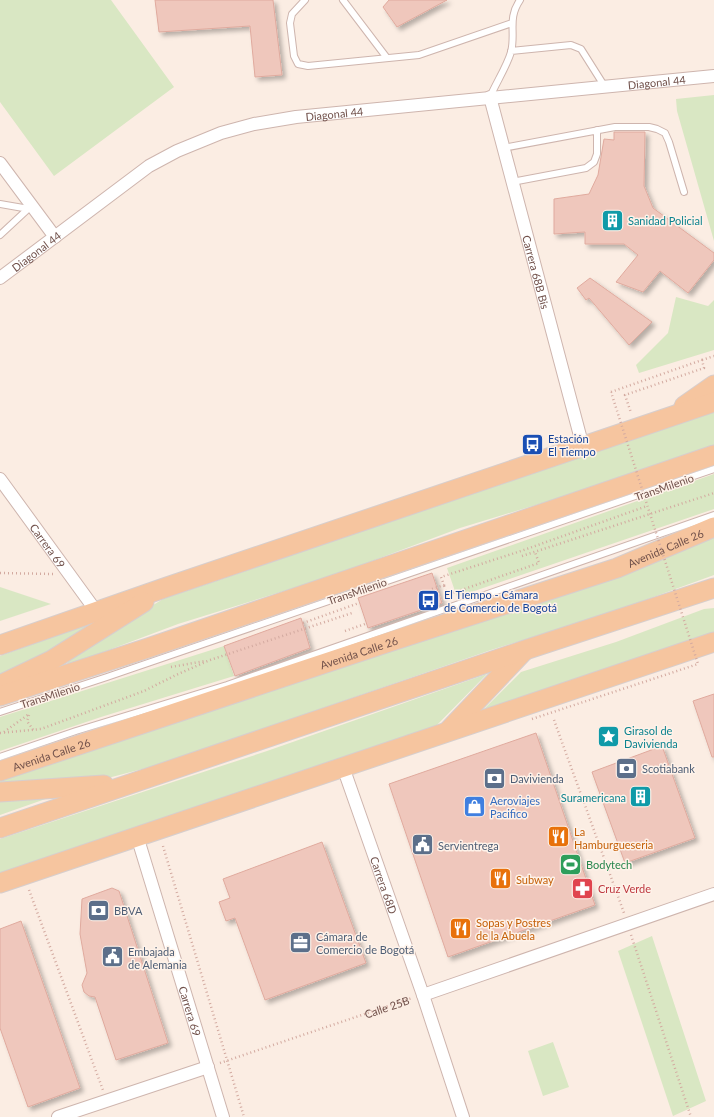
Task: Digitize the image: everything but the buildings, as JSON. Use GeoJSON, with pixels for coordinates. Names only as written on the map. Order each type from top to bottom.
{"type":"FeatureCollection","features":[{"type":"Feature","properties":{"kind":"main road"},"geometry":{"type":"LineString","coordinates":[[670,417],[714,385]]}},
{"type":"Feature","properties":{"kind":"main road"},"geometry":{"type":"LineString","coordinates":[[0,645],[167,586],[714,402]]}},
{"type":"Feature","properties":{"kind":"main road"},"geometry":{"type":"LineString","coordinates":[[0,696],[148,648],[714,455]]}},
{"type":"Feature","properties":{"kind":"main road","name":"Avenida Calle 26"},"geometry":{"type":"LineString","coordinates":[[0,771],[392,640],[617,568],[714,527]]}},
{"type":"Feature","properties":{"kind":"main road"},"geometry":{"type":"LineString","coordinates":[[0,685],[52,660],[167,586]]}},
{"type":"Feature","properties":{"kind":"main road"},"geometry":{"type":"LineString","coordinates":[[0,828],[135,781],[714,588]]}},
{"type":"Feature","properties":{"kind":"main road"},"geometry":{"type":"LineString","coordinates":[[649,610],[714,598]]}},
{"type":"Feature","properties":{"kind":"main road"},"geometry":{"type":"LineString","coordinates":[[0,883],[714,642]]}},
{"type":"Feature","properties":{"kind":"main road"},"geometry":{"type":"LineString","coordinates":[[447,732],[525,650]]}},
{"type":"Feature","properties":{"kind":"main road"},"geometry":{"type":"LineString","coordinates":[[0,792],[135,781]]}},
{"type":"Feature","properties":{"kind":"street","name":"Diagonal 44"},"geometry":{"type":"LineString","coordinates":[[0,278],[149,166],[177,151],[221,133],[254,124],[296,117],[714,76]]}},
{"type":"Feature","properties":{"kind":"street","name":"Carrera 68B Bis"},"geometry":{"type":"LineString","coordinates":[[490,97],[583,447]]}},
{"type":"Feature","properties":{"kind":"street"},"geometry":{"type":"LineString","coordinates":[[0,163],[31,209],[54,237]]}},
{"type":"Feature","properties":{"kind":"street","name":"Carrera 69"},"geometry":{"type":"LineString","coordinates":[[0,479],[96,611]]}},
{"type":"Feature","properties":{"kind":"street","name":"Carrera 68D"},"geometry":{"type":"LineString","coordinates":[[343,767],[423,995],[463,1117]]}},
{"type":"Feature","properties":{"kind":"street","name":"Carrera 69"},"geometry":{"type":"LineString","coordinates":[[137,836],[223,1117]]}},
{"type":"Feature","properties":{"kind":"street","name":"Calle 25B"},"geometry":{"type":"LineString","coordinates":[[423,995],[714,894]]}},
{"type":"Feature","properties":{"kind":"street"},"geometry":{"type":"LineString","coordinates":[[58,1117],[208,1067]]}},
{"type":"Feature","properties":{"kind":"lane"},"geometry":{"type":"LineString","coordinates":[[305,0],[292,14],[290,23],[294,56],[298,64],[308,66],[419,55],[512,23]]}},
{"type":"Feature","properties":{"kind":"lane"},"geometry":{"type":"LineString","coordinates":[[343,0],[387,58]]}},
{"type":"Feature","properties":{"kind":"lane"},"geometry":{"type":"LineString","coordinates":[[490,97],[511,51],[512,23],[514,13],[520,0]]}},
{"type":"Feature","properties":{"kind":"lane"},"geometry":{"type":"LineString","coordinates":[[511,51],[571,45],[578,47],[583,52],[605,87]]}},
{"type":"Feature","properties":{"kind":"lane"},"geometry":{"type":"LineString","coordinates":[[503,148],[615,127],[649,127],[665,133],[684,192]]}},
{"type":"Feature","properties":{"kind":"lane"},"geometry":{"type":"LineString","coordinates":[[512,182],[586,168],[594,162],[597,154],[597,130]]}},
{"type":"Feature","properties":{"kind":"lane"},"geometry":{"type":"LineString","coordinates":[[0,204],[31,209]]}},
{"type":"Feature","properties":{"kind":"lane"},"geometry":{"type":"LineString","coordinates":[[0,235],[31,209]]}},
{"type":"Feature","properties":{"kind":"lane","name":"TransMilenio"},"geometry":{"type":"LineString","coordinates":[[0,712],[714,470]]}},
{"type":"Feature","properties":{"kind":"lane"},"geometry":{"type":"LineString","coordinates":[[0,757],[235,682],[714,515]]}},
{"type":"Feature","properties":{"kind":"path"},"geometry":{"type":"LineString","coordinates":[[532,719],[698,664],[611,392],[714,356]]}},
{"type":"Feature","properties":{"kind":"path"},"geometry":{"type":"LineString","coordinates":[[625,395],[704,368],[702,360]]}},
{"type":"Feature","properties":{"kind":"path"},"geometry":{"type":"LineString","coordinates":[[522,556],[714,493]]}},
{"type":"Feature","properties":{"kind":"path"},"geometry":{"type":"LineString","coordinates":[[535,552],[539,563],[447,595],[441,577],[521,551],[647,506]]}},
{"type":"Feature","properties":{"kind":"path"},"geometry":{"type":"LineString","coordinates":[[0,573],[70,574]]}},
{"type":"Feature","properties":{"kind":"path"},"geometry":{"type":"LineString","coordinates":[[432,589],[444,585]]}},
{"type":"Feature","properties":{"kind":"path"},"geometry":{"type":"LineString","coordinates":[[303,623],[359,603]]}},
{"type":"Feature","properties":{"kind":"path"},"geometry":{"type":"LineString","coordinates":[[2,733],[34,731],[41,729],[144,691],[210,660],[352,613]]}},
{"type":"Feature","properties":{"kind":"path"},"geometry":{"type":"LineString","coordinates":[[168,668],[210,660]]}},
{"type":"Feature","properties":{"kind":"path"},"geometry":{"type":"LineString","coordinates":[[2,733],[32,712]]}},
{"type":"Feature","properties":{"kind":"path"},"geometry":{"type":"LineString","coordinates":[[29,714],[27,721],[34,731]]}},
{"type":"Feature","properties":{"kind":"path"},"geometry":{"type":"LineString","coordinates":[[163,846],[244,1117]]}},
{"type":"Feature","properties":{"kind":"path"},"geometry":{"type":"LineString","coordinates":[[23,875],[107,1100]]}},
{"type":"Feature","properties":{"kind":"path","name":"Calle 25B"},"geometry":{"type":"LineString","coordinates":[[208,1067],[423,995]]}},
{"type":"Feature","properties":{"kind":"green space"},"geometry":{"type":"Polygon","coordinates":[[[0,0],[111,0],[174,87],[54,176],[0,102],[0,0]]]}},
{"type":"Feature","properties":{"kind":"green space"},"geometry":{"type":"Polygon","coordinates":[[[714,95],[714,241],[677,111],[676,99],[714,95]]]}},
{"type":"Feature","properties":{"kind":"green space"},"geometry":{"type":"Polygon","coordinates":[[[676,297],[708,306],[714,300],[714,350],[639,373],[636,365],[668,333],[676,297]]]}},
{"type":"Feature","properties":{"kind":"green space"},"geometry":{"type":"Polygon","coordinates":[[[714,412],[714,445],[585,490],[460,528],[332,576],[178,624],[69,665],[66,659],[163,599],[714,412]]]}},
{"type":"Feature","properties":{"kind":"green space"},"geometry":{"type":"Polygon","coordinates":[[[714,474],[714,509],[457,597],[447,568],[714,474]]]}},
{"type":"Feature","properties":{"kind":"green space"},"geometry":{"type":"Polygon","coordinates":[[[714,536],[714,575],[615,611],[491,650],[173,761],[108,778],[0,786],[0,776],[714,536]]]}},
{"type":"Feature","properties":{"kind":"green space"},"geometry":{"type":"Polygon","coordinates":[[[0,587],[51,604],[0,621],[0,587]]]}},
{"type":"Feature","properties":{"kind":"green space"},"geometry":{"type":"Polygon","coordinates":[[[714,608],[714,635],[476,717],[521,672],[616,642],[704,609],[714,608]]]}},
{"type":"Feature","properties":{"kind":"green space"},"geometry":{"type":"Polygon","coordinates":[[[89,624],[63,647],[0,681],[0,656],[89,624]]]}},
{"type":"Feature","properties":{"kind":"green space"},"geometry":{"type":"Polygon","coordinates":[[[224,646],[234,676],[101,717],[0,751],[0,717],[224,646]]]}},
{"type":"Feature","properties":{"kind":"green space"},"geometry":{"type":"Polygon","coordinates":[[[487,674],[435,727],[0,873],[0,839],[267,751],[487,674]]]}},
{"type":"Feature","properties":{"kind":"green space"},"geometry":{"type":"Polygon","coordinates":[[[54,796],[0,815],[0,800],[54,796]]]}},
{"type":"Feature","properties":{"kind":"green space"},"geometry":{"type":"Polygon","coordinates":[[[652,936],[706,1101],[673,1116],[618,951],[652,936]]]}},
{"type":"Feature","properties":{"kind":"green space"},"geometry":{"type":"Polygon","coordinates":[[[553,1042],[569,1087],[543,1096],[528,1051],[553,1042]]]}},
{"type":"Feature","properties":{"kind":"place","name":"Sanidad Policial"},"geometry":{"type":"Point","coordinates":[612,220]}},
{"type":"Feature","properties":{"kind":"place","name":"Estación El Tiempo"},"geometry":{"type":"Point","coordinates":[533,444]}},
{"type":"Feature","properties":{"kind":"place","name":"El Tiempo - Cámara de Comercio de Bogotá"},"geometry":{"type":"Point","coordinates":[429,600]}},
{"type":"Feature","properties":{"kind":"place","name":"Girasol de Davivienda"},"geometry":{"type":"Point","coordinates":[609,736]}},
{"type":"Feature","properties":{"kind":"place","name":"Scotiabank"},"geometry":{"type":"Point","coordinates":[627,768]}},
{"type":"Feature","properties":{"kind":"place","name":"Davivienda"},"geometry":{"type":"Point","coordinates":[494,778]}},
{"type":"Feature","properties":{"kind":"place","name":"Suramericana"},"geometry":{"type":"Point","coordinates":[641,797]}},
{"type":"Feature","properties":{"kind":"place","name":"Aeroviajes Pacifico"},"geometry":{"type":"Point","coordinates":[474,806]}},
{"type":"Feature","properties":{"kind":"place","name":"La Hamburgueseria"},"geometry":{"type":"Point","coordinates":[558,837]}},
{"type":"Feature","properties":{"kind":"place","name":"Servientrega"},"geometry":{"type":"Point","coordinates":[422,845]}},
{"type":"Feature","properties":{"kind":"place","name":"Bodytech"},"geometry":{"type":"Point","coordinates":[570,864]}},
{"type":"Feature","properties":{"kind":"place","name":"Subway"},"geometry":{"type":"Point","coordinates":[501,879]}},
{"type":"Feature","properties":{"kind":"place","name":"Cruz Verde"},"geometry":{"type":"Point","coordinates":[583,888]}},
{"type":"Feature","properties":{"kind":"place","name":"BBVA"},"geometry":{"type":"Point","coordinates":[99,910]}},
{"type":"Feature","properties":{"kind":"place","name":"Sopas y Postres de la Abuela"},"geometry":{"type":"Point","coordinates":[461,928]}},
{"type":"Feature","properties":{"kind":"place","name":"Cámara de Comercio de Bogotá"},"geometry":{"type":"Point","coordinates":[301,942]}},
{"type":"Feature","properties":{"kind":"place","name":"Embajada de Alemania"},"geometry":{"type":"Point","coordinates":[112,957]}}]}
